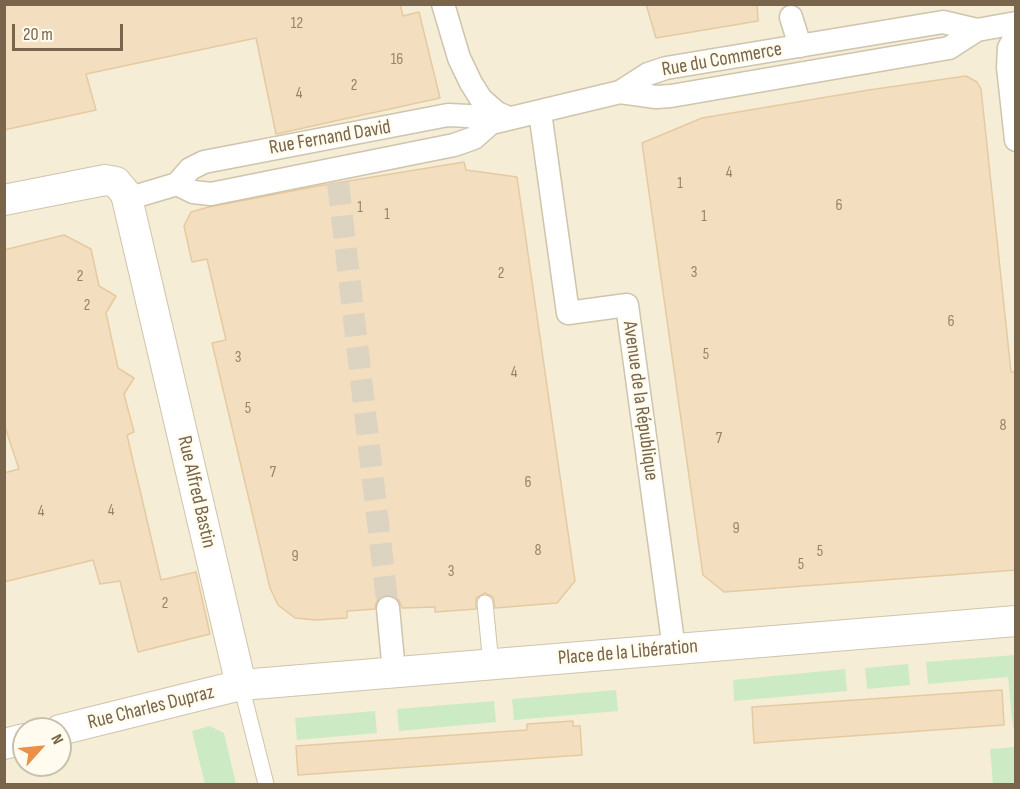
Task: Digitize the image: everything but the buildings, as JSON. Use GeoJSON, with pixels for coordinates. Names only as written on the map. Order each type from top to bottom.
{"type":"FeatureCollection","features":[{"type":"Feature","properties":{"kind":"street"},"geometry":{"type":"LineString","coordinates":[[443,4],[459,58],[471,83],[481,99],[497,112],[500,121],[620,92]]}},
{"type":"Feature","properties":{"kind":"street"},"geometry":{"type":"LineString","coordinates":[[791,16],[800,46]]}},
{"type":"Feature","properties":{"kind":"street","name":"Rue du Commerce"},"geometry":{"type":"LineString","coordinates":[[620,92],[648,74],[666,68],[943,22],[977,30]]}},
{"type":"Feature","properties":{"kind":"street","name":"Rue du Commerce"},"geometry":{"type":"LineString","coordinates":[[620,92],[656,97],[671,96],[949,48],[977,30],[1016,23]]}},
{"type":"Feature","properties":{"kind":"street"},"geometry":{"type":"LineString","coordinates":[[1016,35],[1009,48],[1008,67],[1016,140]]}},
{"type":"Feature","properties":{"kind":"street","name":"Avenue de la République"},"geometry":{"type":"LineString","coordinates":[[540,112],[568,313],[627,305],[674,649]]}},
{"type":"Feature","properties":{"kind":"street","name":"Rue Fernand David"},"geometry":{"type":"LineString","coordinates":[[127,199],[177,184],[190,169],[204,162],[448,115],[500,121]]}},
{"type":"Feature","properties":{"kind":"street","name":"Rue Fernand David"},"geometry":{"type":"LineString","coordinates":[[177,184],[193,192],[211,194],[454,144],[474,138],[500,121]]}},
{"type":"Feature","properties":{"kind":"street"},"geometry":{"type":"LineString","coordinates":[[4,200],[105,180],[116,182],[122,187],[127,199]]}},
{"type":"Feature","properties":{"kind":"street","name":"Rue Alfred Bastin"},"geometry":{"type":"LineString","coordinates":[[127,199],[241,685]]}},
{"type":"Feature","properties":{"kind":"street"},"geometry":{"type":"LineString","coordinates":[[388,609],[394,672]]}},
{"type":"Feature","properties":{"kind":"street","name":"Place de la Libération"},"geometry":{"type":"LineString","coordinates":[[241,685],[1016,621]]}},
{"type":"Feature","properties":{"kind":"street","name":"Rue Charles Dupraz"},"geometry":{"type":"LineString","coordinates":[[72,727],[241,685]]}},
{"type":"Feature","properties":{"kind":"lane"},"geometry":{"type":"LineString","coordinates":[[484,603],[491,664]]}},
{"type":"Feature","properties":{"kind":"lane","name":"Rue Alfred Bastin"},"geometry":{"type":"LineString","coordinates":[[241,685],[266,784]]}},
{"type":"Feature","properties":{"kind":"shaded area"},"geometry":{"type":"Polygon","coordinates":[[[5,5],[1015,5],[1015,784],[5,784],[5,5]]]}},
{"type":"Feature","properties":{"kind":"green space"},"geometry":{"type":"Polygon","coordinates":[[[1015,655],[1015,727],[1013,728],[1008,677],[928,684],[926,662],[1015,655]]]}},
{"type":"Feature","properties":{"kind":"green space"},"geometry":{"type":"Polygon","coordinates":[[[908,664],[910,685],[867,689],[865,668],[908,664]]]}},
{"type":"Feature","properties":{"kind":"green space"},"geometry":{"type":"Polygon","coordinates":[[[845,669],[847,691],[734,701],[733,680],[845,669]]]}},
{"type":"Feature","properties":{"kind":"green space"},"geometry":{"type":"Polygon","coordinates":[[[616,690],[618,711],[514,720],[512,699],[616,690]]]}},
{"type":"Feature","properties":{"kind":"green space"},"geometry":{"type":"Polygon","coordinates":[[[494,701],[496,722],[399,731],[397,709],[494,701]]]}},
{"type":"Feature","properties":{"kind":"green space"},"geometry":{"type":"Polygon","coordinates":[[[375,711],[377,733],[297,740],[295,718],[375,711]]]}},
{"type":"Feature","properties":{"kind":"green space"},"geometry":{"type":"Polygon","coordinates":[[[210,726],[224,733],[236,784],[205,784],[192,731],[210,726]]]}},
{"type":"Feature","properties":{"kind":"green space"},"geometry":{"type":"Polygon","coordinates":[[[1015,747],[1015,784],[993,784],[990,749],[1015,747]]]}},
{"type":"Feature","properties":{"kind":"tunnel"},"geometry":{"type":"LineString","coordinates":[[338,183],[388,608]]}}]}
